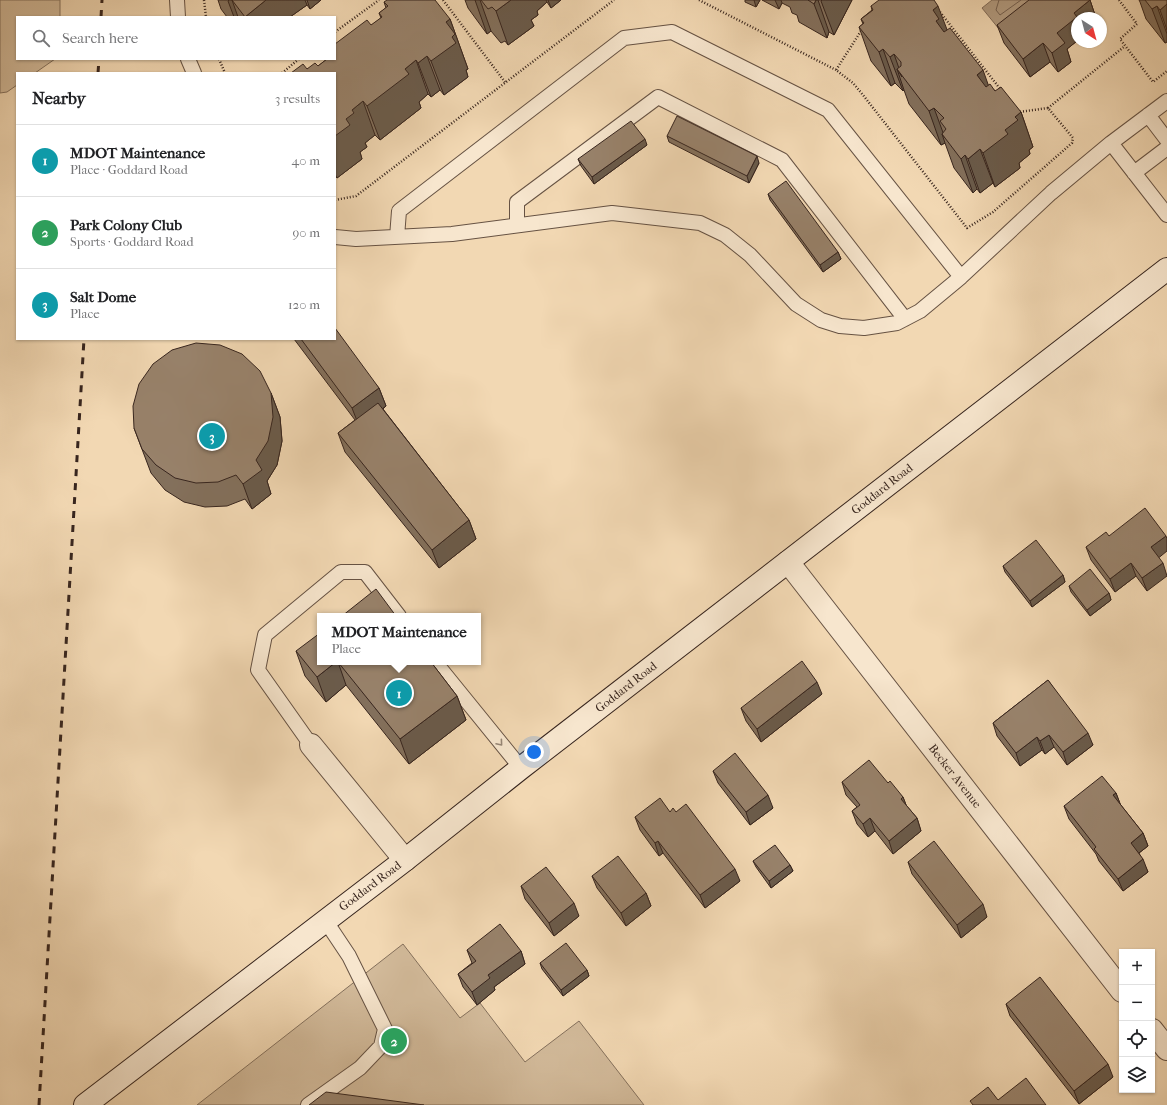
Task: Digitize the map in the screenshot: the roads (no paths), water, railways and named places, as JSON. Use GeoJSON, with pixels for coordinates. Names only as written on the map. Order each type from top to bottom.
{"type":"FeatureCollection","features":[{"type":"Feature","properties":{"kind":"main road","name":"Goddard Road"},"geometry":{"type":"LineString","coordinates":[[85,1105],[405,860],[521,768],[1167,269]]}},
{"type":"Feature","properties":{"kind":"main road","name":"Becker Avenue"},"geometry":{"type":"LineString","coordinates":[[788,562],[1119,987]]}},
{"type":"Feature","properties":{"kind":"main road"},"geometry":{"type":"LineString","coordinates":[[312,745],[405,860]]}},
{"type":"Feature","properties":{"kind":"main road"},"geometry":{"type":"LineString","coordinates":[[1155,1034],[1167,1049]]}},
{"type":"Feature","properties":{"kind":"lane"},"geometry":{"type":"LineString","coordinates":[[177,0],[178,16]]}},
{"type":"Feature","properties":{"kind":"lane"},"geometry":{"type":"LineString","coordinates":[[397,236],[398,211],[624,38],[672,32],[828,110],[961,277]]}},
{"type":"Feature","properties":{"kind":"lane"},"geometry":{"type":"LineString","coordinates":[[188,60],[194,72]]}},
{"type":"Feature","properties":{"kind":"lane"},"geometry":{"type":"LineString","coordinates":[[517,226],[517,202],[658,97],[782,160],[905,319]]}},
{"type":"Feature","properties":{"kind":"lane"},"geometry":{"type":"LineString","coordinates":[[336,237],[356,239],[452,234],[612,213],[700,223],[725,235],[750,255],[796,304],[820,320],[840,326],[864,328],[897,323],[920,311],[961,277],[1050,193],[1111,143],[1167,101]]}},
{"type":"Feature","properties":{"kind":"lane"},"geometry":{"type":"LineString","coordinates":[[1148,115],[1167,140]]}},
{"type":"Feature","properties":{"kind":"lane"},"geometry":{"type":"LineString","coordinates":[[1111,143],[1167,215]]}},
{"type":"Feature","properties":{"kind":"lane"},"geometry":{"type":"LineString","coordinates":[[1134,173],[1167,148]]}},
{"type":"Feature","properties":{"kind":"lane"},"geometry":{"type":"LineString","coordinates":[[312,745],[258,670],[265,635],[341,572],[365,572],[397,613]]}},
{"type":"Feature","properties":{"kind":"lane"},"geometry":{"type":"LineString","coordinates":[[437,665],[478,717],[521,768]]}},
{"type":"Feature","properties":{"kind":"lane"},"geometry":{"type":"LineString","coordinates":[[308,1105],[360,1068],[381,1046],[385,1028],[349,956],[325,920]]}},
{"type":"Feature","properties":{"kind":"water"},"geometry":{"type":"Polygon","coordinates":[[[992,0],[1033,0],[999,29],[982,8],[992,0]]]}},
{"type":"Feature","properties":{"kind":"railway"},"geometry":{"type":"LineString","coordinates":[[101,16],[102,0]]}},
{"type":"Feature","properties":{"kind":"railway"},"geometry":{"type":"LineString","coordinates":[[98,72],[99,60]]}},
{"type":"Feature","properties":{"kind":"railway"},"geometry":{"type":"LineString","coordinates":[[39,1105],[84,340]]}},
{"type":"Feature","properties":{"kind":"place","name":"Salt Dome"},"geometry":{"type":"Point","coordinates":[212,436]}},
{"type":"Feature","properties":{"kind":"place","name":"MDOT Maintenance"},"geometry":{"type":"Point","coordinates":[399,693]}},
{"type":"Feature","properties":{"kind":"place","name":"Park Colony Club"},"geometry":{"type":"Point","coordinates":[394,1041]}}]}
